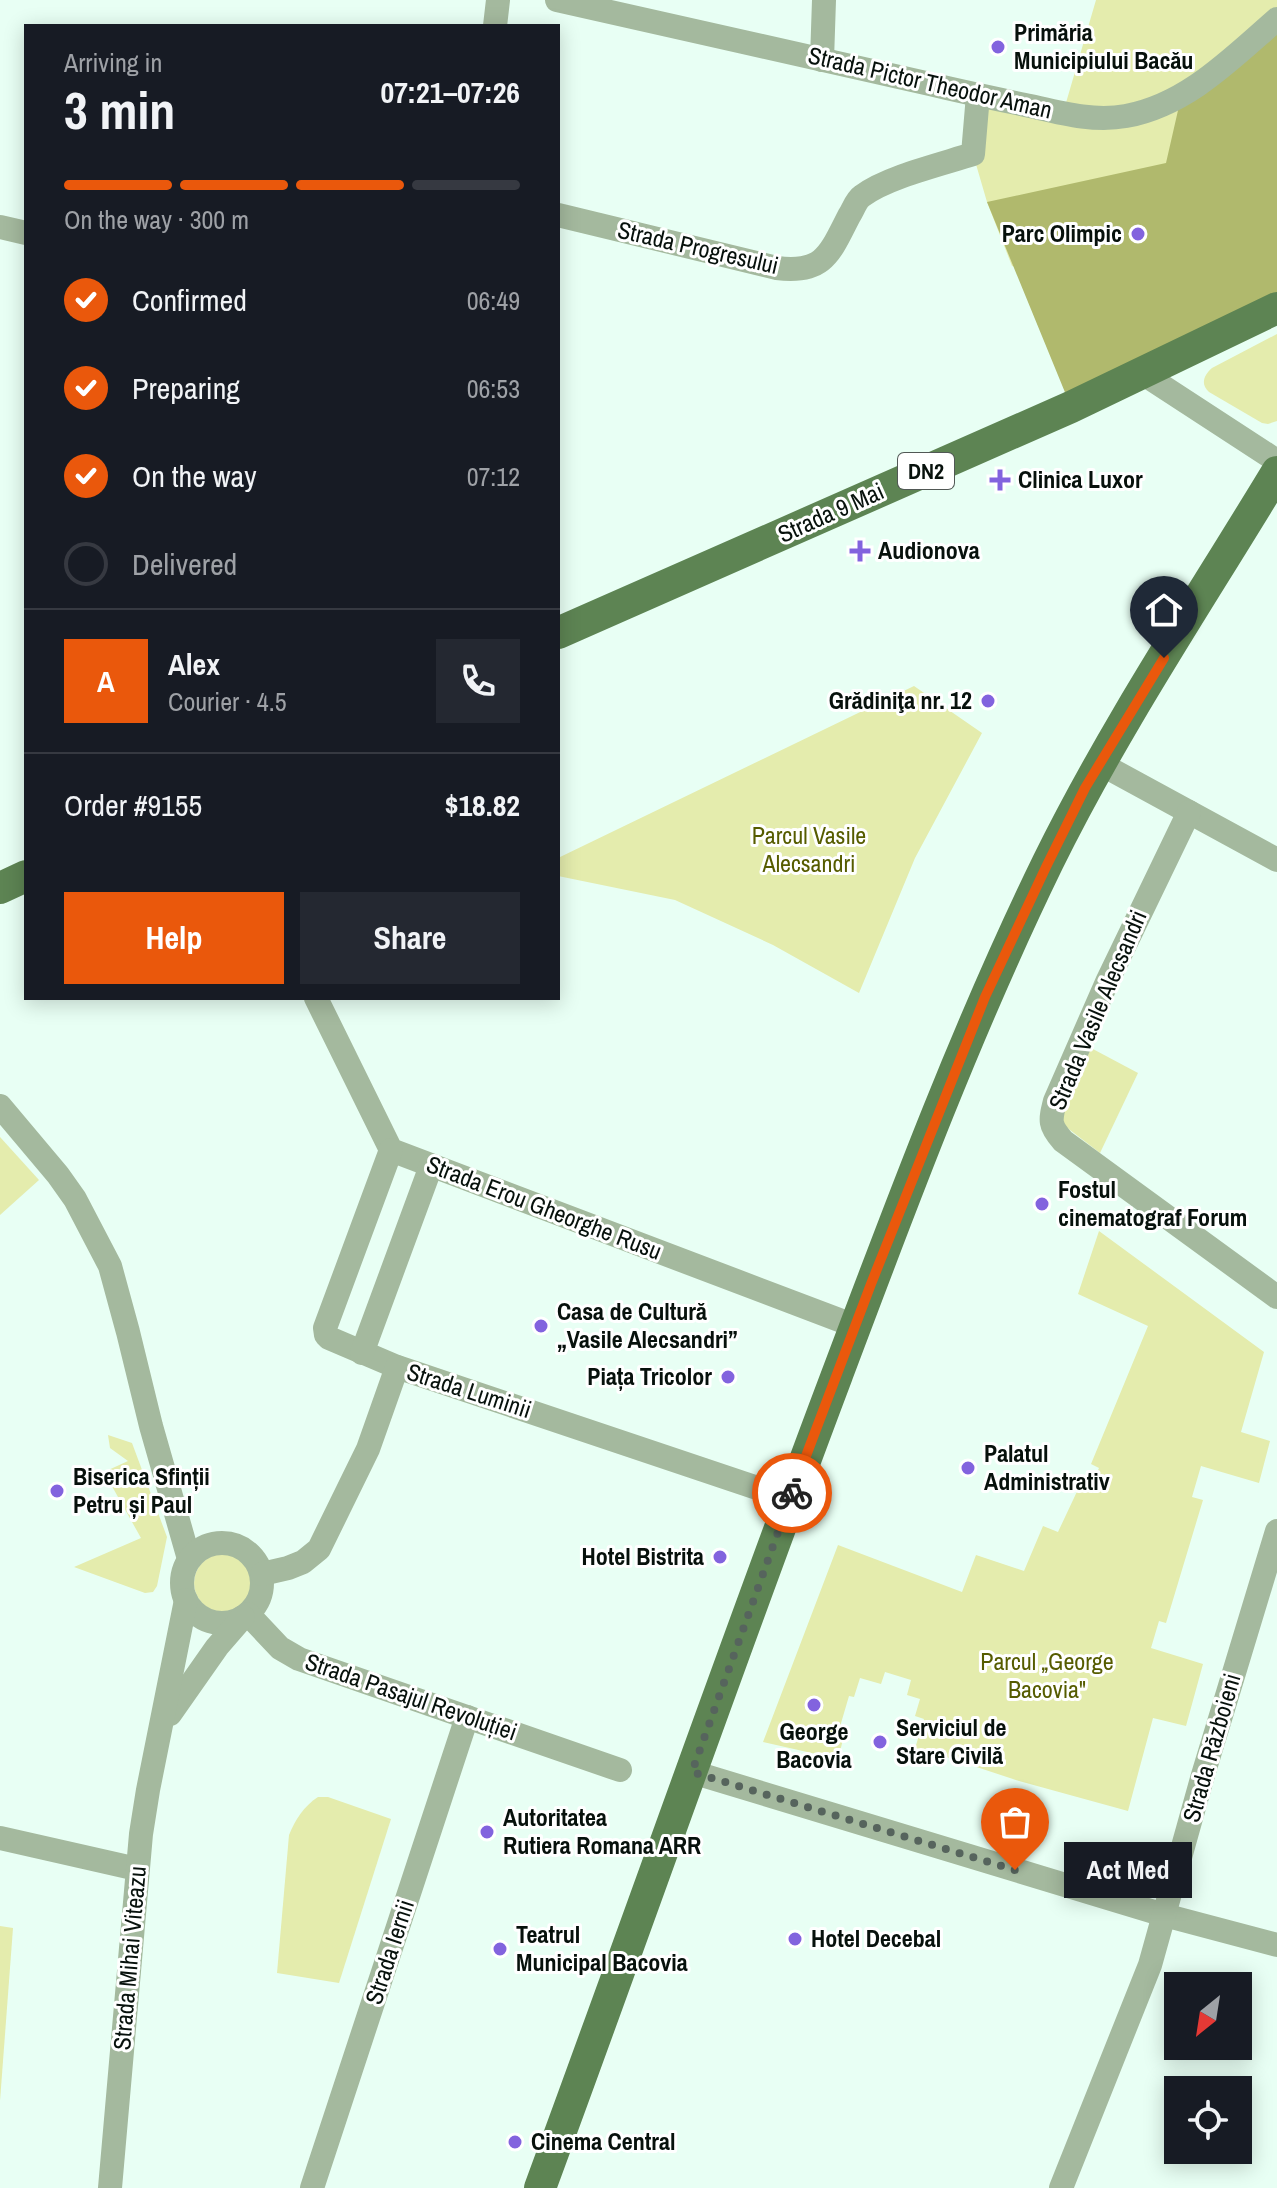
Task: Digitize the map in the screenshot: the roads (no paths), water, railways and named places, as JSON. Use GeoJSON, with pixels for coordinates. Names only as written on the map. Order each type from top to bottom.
{"type":"FeatureCollection","features":[{"type":"Feature","properties":{"kind":"main road","name":"Strada 9 Mai"},"geometry":{"type":"LineString","coordinates":[[560,632],[1071,407],[1277,308]]}},
{"type":"Feature","properties":{"kind":"main road"},"geometry":{"type":"LineString","coordinates":[[540,2188],[790,1499],[980,1009],[1046,867],[1099,763],[1277,472]]}},
{"type":"Feature","properties":{"kind":"main road"},"geometry":{"type":"LineString","coordinates":[[0,888],[24,877]]}},
{"type":"Feature","properties":{"kind":"street"},"geometry":{"type":"LineString","coordinates":[[495,24],[498,0]]}},
{"type":"Feature","properties":{"kind":"street","name":"Strada Pictor Theodor Aman"},"geometry":{"type":"LineString","coordinates":[[557,0],[978,95],[1099,118],[1124,116],[1174,100],[1209,79],[1277,19]]}},
{"type":"Feature","properties":{"kind":"street"},"geometry":{"type":"LineString","coordinates":[[822,60],[824,0]]}},
{"type":"Feature","properties":{"kind":"street","name":"Strada Progresului"},"geometry":{"type":"LineString","coordinates":[[560,215],[796,271],[825,258],[859,197],[883,184],[973,154],[978,95]]}},
{"type":"Feature","properties":{"kind":"street"},"geometry":{"type":"LineString","coordinates":[[0,227],[24,233]]}},
{"type":"Feature","properties":{"kind":"street"},"geometry":{"type":"LineString","coordinates":[[1142,373],[1277,461]]}},
{"type":"Feature","properties":{"kind":"street"},"geometry":{"type":"LineString","coordinates":[[1099,763],[1277,860]]}},
{"type":"Feature","properties":{"kind":"street","name":"Strada Vasile Alecsandri"},"geometry":{"type":"LineString","coordinates":[[1189,812],[1107,982],[1055,1101],[1050,1120],[1063,1141],[1277,1297]]}},
{"type":"Feature","properties":{"kind":"street"},"geometry":{"type":"LineString","coordinates":[[317,1000],[391,1150],[325,1328],[326,1335],[397,1367]]}},
{"type":"Feature","properties":{"kind":"street"},"geometry":{"type":"LineString","coordinates":[[0,1106],[75,1199],[110,1266],[189,1559]]}},
{"type":"Feature","properties":{"kind":"street","name":"Strada Erou Gheorghe Rusu"},"geometry":{"type":"LineString","coordinates":[[391,1150],[855,1326]]}},
{"type":"Feature","properties":{"kind":"street"},"geometry":{"type":"LineString","coordinates":[[362,1353],[431,1166]]}},
{"type":"Feature","properties":{"kind":"street","name":"Strada Luminii"},"geometry":{"type":"LineString","coordinates":[[262,1574],[303,1562],[319,1549],[368,1449],[397,1367],[790,1499]]}},
{"type":"Feature","properties":{"kind":"street","name":"Strada Războieni"},"geometry":{"type":"LineString","coordinates":[[1061,2188],[1140,1993],[1277,1531]]}},
{"type":"Feature","properties":{"kind":"street"},"geometry":{"type":"LineString","coordinates":[[224,1542],[237,1545],[257,1561],[262,1574],[260,1599],[245,1616],[231,1622],[218,1623],[205,1619],[186,1600],[182,1579],[184,1569],[189,1559],[210,1544],[224,1542]]}},
{"type":"Feature","properties":{"kind":"street","name":"Strada Mihai Viteazu"},"geometry":{"type":"LineString","coordinates":[[110,2188],[137,1869],[148,1790],[186,1600]]}},
{"type":"Feature","properties":{"kind":"street","name":"Strada Mihai Viteazu"},"geometry":{"type":"LineString","coordinates":[[160,1730],[194,1678],[245,1616]]}},
{"type":"Feature","properties":{"kind":"street","name":"Strada Pasajul Revoluției"},"geometry":{"type":"LineString","coordinates":[[245,1616],[280,1648],[299,1659],[467,1717],[590,1753],[620,1770]]}},
{"type":"Feature","properties":{"kind":"street","name":"Strada Iernii"},"geometry":{"type":"LineString","coordinates":[[312,2188],[467,1717]]}},
{"type":"Feature","properties":{"kind":"street"},"geometry":{"type":"LineString","coordinates":[[692,1772],[1164,1915],[1277,1945]]}},
{"type":"Feature","properties":{"kind":"street"},"geometry":{"type":"LineString","coordinates":[[0,1838],[137,1869]]}},
{"type":"Feature","properties":{"kind":"place","name":"Primăria Municipiului Bacău"},"geometry":{"type":"Point","coordinates":[998,47]}},
{"type":"Feature","properties":{"kind":"place","name":"Parc Olimpic"},"geometry":{"type":"Point","coordinates":[1138,234]}},
{"type":"Feature","properties":{"kind":"place","name":"Clinica Luxor"},"geometry":{"type":"Point","coordinates":[1000,480]}},
{"type":"Feature","properties":{"kind":"place","name":"Audionova"},"geometry":{"type":"Point","coordinates":[860,551]}},
{"type":"Feature","properties":{"kind":"place","name":"Grădiniţa nr. 12"},"geometry":{"type":"Point","coordinates":[988,701]}},
{"type":"Feature","properties":{"kind":"place","name":"Fostul cinematograf Forum"},"geometry":{"type":"Point","coordinates":[1042,1204]}},
{"type":"Feature","properties":{"kind":"place","name":"Casa de Cultură „Vasile Alecsandri”"},"geometry":{"type":"Point","coordinates":[541,1326]}},
{"type":"Feature","properties":{"kind":"place","name":"Piața Tricolor"},"geometry":{"type":"Point","coordinates":[728,1377]}},
{"type":"Feature","properties":{"kind":"place","name":"Palatul Administrativ"},"geometry":{"type":"Point","coordinates":[968,1468]}},
{"type":"Feature","properties":{"kind":"place","name":"Biserica Sfinții Petru și Paul"},"geometry":{"type":"Point","coordinates":[57,1491]}},
{"type":"Feature","properties":{"kind":"place","name":"Hotel Bistrita"},"geometry":{"type":"Point","coordinates":[720,1557]}},
{"type":"Feature","properties":{"kind":"place","name":"George Bacovia"},"geometry":{"type":"Point","coordinates":[814,1705]}},
{"type":"Feature","properties":{"kind":"place","name":"Serviciul de Stare Civilă"},"geometry":{"type":"Point","coordinates":[880,1742]}},
{"type":"Feature","properties":{"kind":"place","name":"Autoritatea Rutiera Romana ARR"},"geometry":{"type":"Point","coordinates":[487,1832]}},
{"type":"Feature","properties":{"kind":"place","name":"Act Med"},"geometry":{"type":"Point","coordinates":[1015,1870]}},
{"type":"Feature","properties":{"kind":"place","name":"Hotel Decebal"},"geometry":{"type":"Point","coordinates":[795,1939]}},
{"type":"Feature","properties":{"kind":"place","name":"Teatrul Municipal Bacovia"},"geometry":{"type":"Point","coordinates":[500,1949]}},
{"type":"Feature","properties":{"kind":"place","name":"Cinema Central"},"geometry":{"type":"Point","coordinates":[515,2142]}},
{"type":"Feature","properties":{"kind":"park label","name":"Parcul Vasile Alecsandri"},"geometry":{"type":"Point","coordinates":[809,850]}},
{"type":"Feature","properties":{"kind":"park label","name":"Parcul „George Bacovia\""},"geometry":{"type":"Point","coordinates":[1047,1676]}}]}
